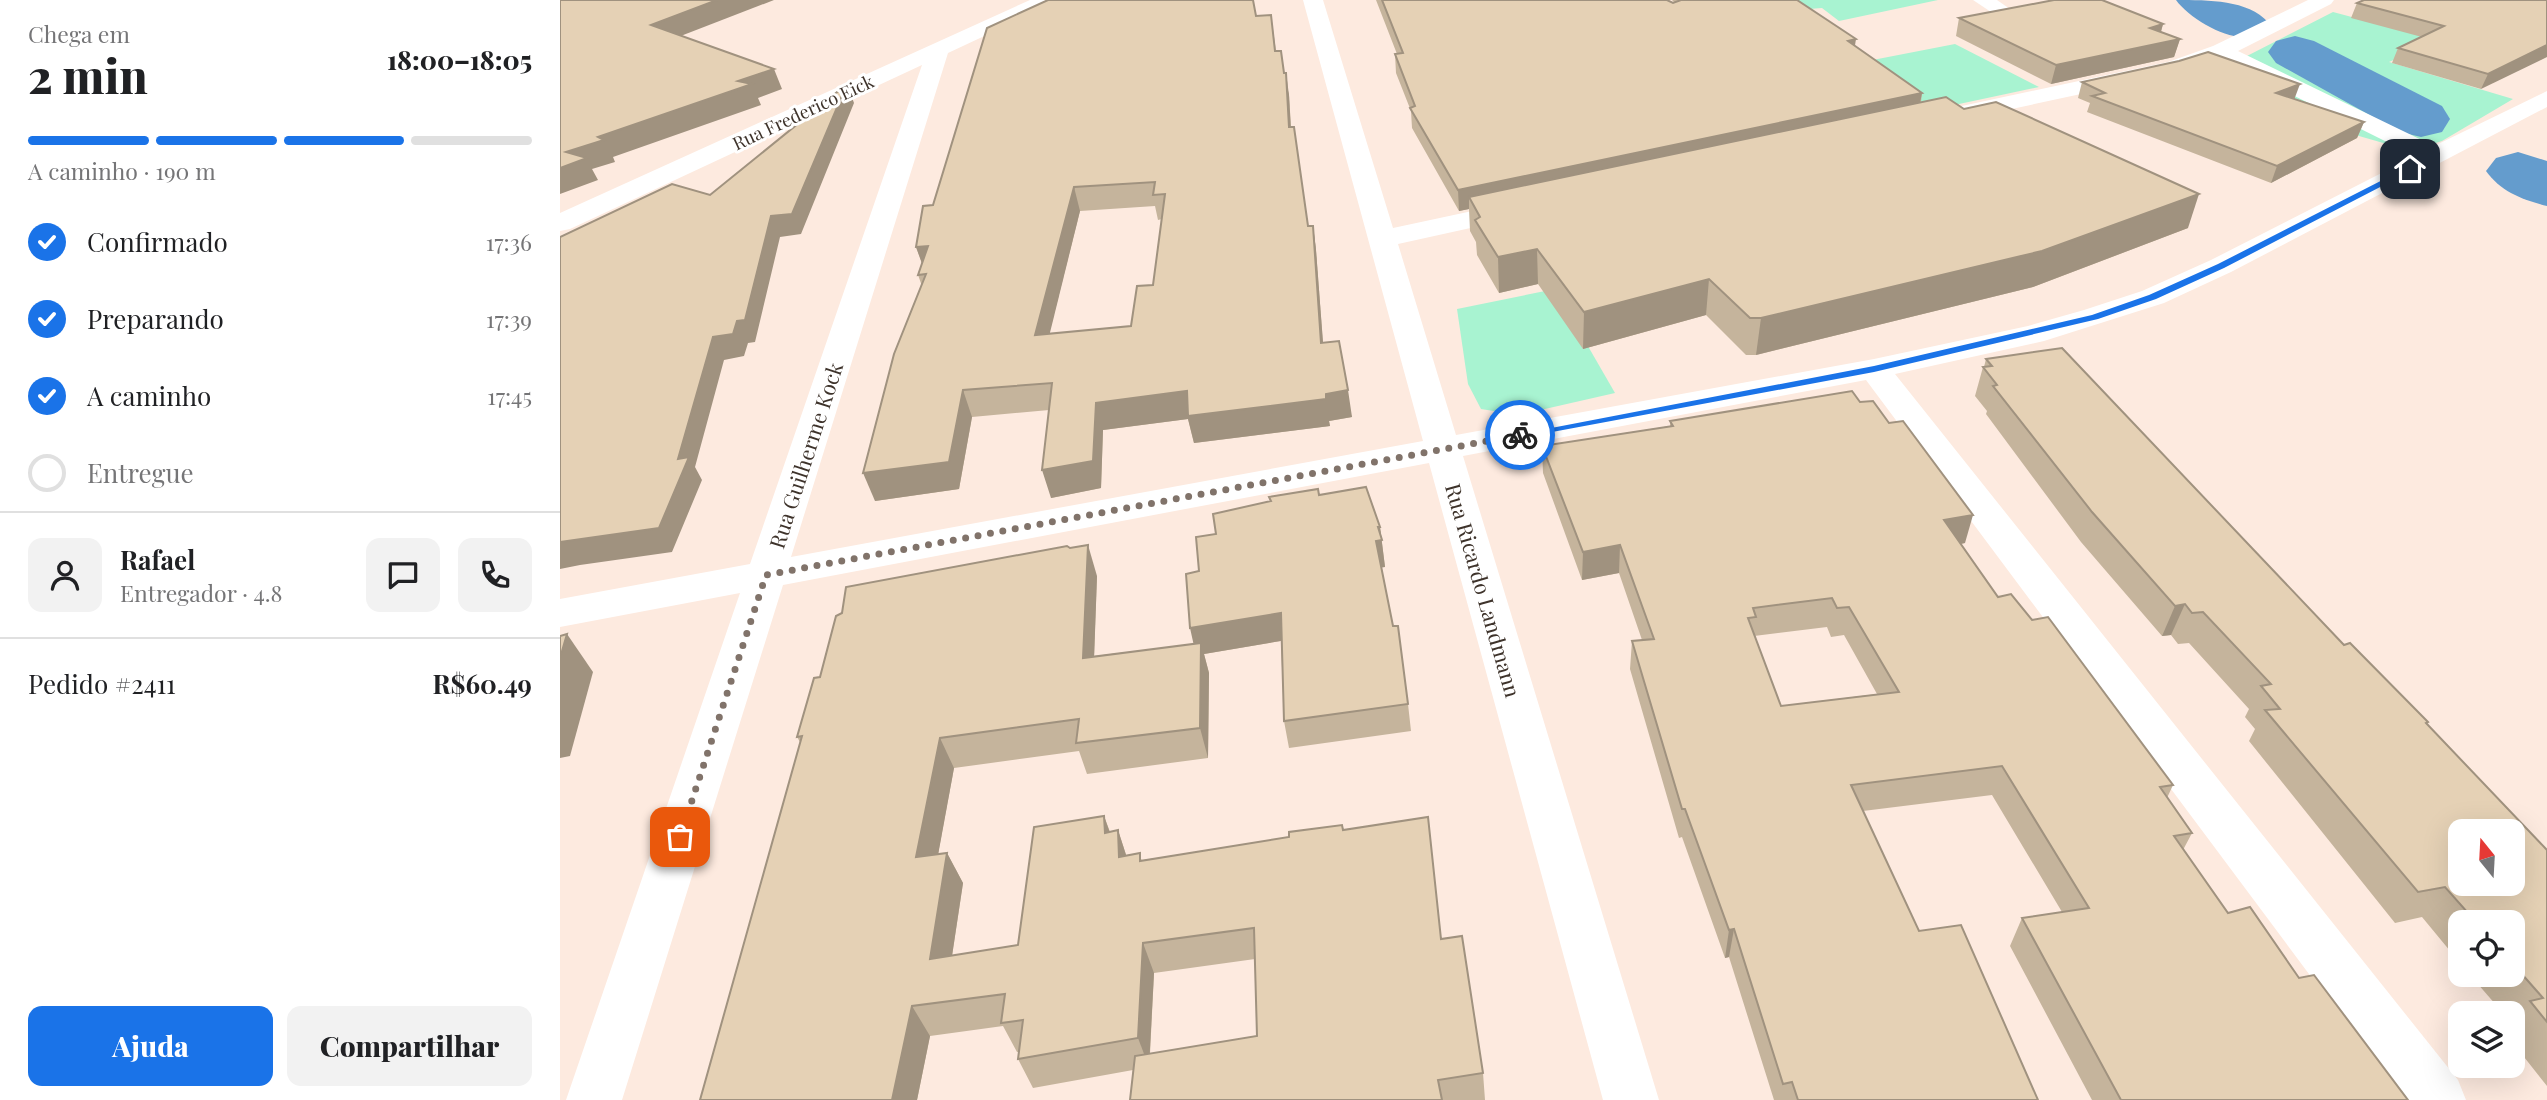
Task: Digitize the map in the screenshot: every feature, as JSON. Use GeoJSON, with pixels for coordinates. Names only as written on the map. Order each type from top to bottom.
{"type":"FeatureCollection","features":[{"type":"Feature","properties":{"kind":"street","name":"Rua Frederico Eick"},"geometry":{"type":"LineString","coordinates":[[560,223],[1046,0]]}},
{"type":"Feature","properties":{"kind":"street","name":"Rua Ricardo Landmann"},"geometry":{"type":"LineString","coordinates":[[1313,0],[1631,1100]]}},
{"type":"Feature","properties":{"kind":"street"},"geometry":{"type":"LineString","coordinates":[[1983,0],[2010,16]]}},
{"type":"Feature","properties":{"kind":"street"},"geometry":{"type":"LineString","coordinates":[[1928,120],[2174,67],[2221,51],[2324,0]]}},
{"type":"Feature","properties":{"kind":"street","name":"Rua Guilherme Kock"},"geometry":{"type":"LineString","coordinates":[[594,1100],[938,50]]}},
{"type":"Feature","properties":{"kind":"street"},"geometry":{"type":"LineString","coordinates":[[2221,51],[2434,156]]}},
{"type":"Feature","properties":{"kind":"street"},"geometry":{"type":"LineString","coordinates":[[560,613],[1874,369],[2033,334],[2095,317],[2152,297],[2233,260],[2547,98]]}},
{"type":"Feature","properties":{"kind":"street"},"geometry":{"type":"LineString","coordinates":[[1382,239],[1546,203]]}},
{"type":"Feature","properties":{"kind":"street"},"geometry":{"type":"LineString","coordinates":[[1874,369],[2438,1100]]}},
{"type":"Feature","properties":{"kind":"green space"},"geometry":{"type":"Polygon","coordinates":[[[1798,0],[1938,0],[1839,21],[1822,8],[1809,9],[1798,0]]]}},
{"type":"Feature","properties":{"kind":"green space"},"geometry":{"type":"Polygon","coordinates":[[[2333,12],[2438,40],[2389,62],[2513,99],[2442,141],[2411,151],[2307,121],[2212,67],[2245,57],[2333,12]]]}},
{"type":"Feature","properties":{"kind":"green space"},"geometry":{"type":"Polygon","coordinates":[[[1955,44],[2039,87],[1931,110],[1852,64],[1955,44]]]}},
{"type":"Feature","properties":{"kind":"green space"},"geometry":{"type":"Polygon","coordinates":[[[1555,289],[1615,393],[1519,415],[1481,409],[1468,384],[1457,309],[1555,289]]]}},
{"type":"Feature","properties":{"kind":"building"},"geometry":{"type":"Polygon","coordinates":[[[560,0],[717,0],[651,25],[774,69],[738,81],[752,84],[598,137],[604,140],[566,152],[587,158],[560,168],[560,0]]]}},
{"type":"Feature","properties":{"kind":"building"},"geometry":{"type":"Polygon","coordinates":[[[1048,0],[1253,0],[1256,16],[1271,15],[1275,51],[1281,51],[1286,73],[1289,127],[1294,127],[1308,226],[1313,226],[1321,343],[1339,341],[1348,390],[1326,394],[1326,399],[1188,416],[1187,391],[1096,403],[1093,461],[1042,470],[1052,383],[963,390],[949,462],[863,473],[894,354],[926,274],[918,275],[928,246],[916,247],[923,206],[933,205],[987,28],[1048,0]],[[1155,182],[1074,187],[1035,335],[1131,326],[1137,286],[1153,285],[1165,194],[1153,195],[1155,182]]]}},
{"type":"Feature","properties":{"kind":"building"},"geometry":{"type":"Polygon","coordinates":[[[1382,0],[1667,0],[1673,3],[1681,0],[1797,0],[1856,39],[1848,41],[1922,93],[1458,190],[1410,108],[1415,106],[1395,54],[1403,53],[1382,0]]]}},
{"type":"Feature","properties":{"kind":"building"},"geometry":{"type":"Polygon","coordinates":[[[2054,0],[2102,0],[2163,24],[2150,28],[2180,39],[2056,65],[1959,18],[2054,0]]]}},
{"type":"Feature","properties":{"kind":"building"},"geometry":{"type":"Polygon","coordinates":[[[2364,0],[2547,0],[2547,45],[2488,74],[2398,48],[2444,26],[2357,3],[2364,0]]]}},
{"type":"Feature","properties":{"kind":"building"},"geometry":{"type":"Polygon","coordinates":[[[2208,52],[2300,84],[2276,93],[2364,122],[2277,166],[2092,96],[2105,93],[2082,82],[2208,52]]]}},
{"type":"Feature","properties":{"kind":"building"},"geometry":{"type":"Polygon","coordinates":[[[847,84],[792,214],[771,216],[745,320],[737,321],[733,334],[713,337],[678,459],[689,457],[659,528],[560,542],[560,237],[672,184],[710,195],[847,84]]]}},
{"type":"Feature","properties":{"kind":"building"},"geometry":{"type":"Polygon","coordinates":[[[1946,97],[1964,109],[1996,102],[2199,194],[2042,251],[1761,318],[1750,318],[1709,279],[1584,312],[1537,249],[1498,257],[1475,220],[1480,217],[1469,197],[1946,97]]]}},
{"type":"Feature","properties":{"kind":"building"},"geometry":{"type":"Polygon","coordinates":[[[2062,348],[2344,645],[2350,643],[2517,819],[2448,819],[2448,890],[2445,887],[2418,892],[2265,710],[2280,709],[2261,686],[2271,684],[2203,612],[2192,613],[2185,604],[2175,606],[2092,512],[1993,386],[1997,385],[1983,367],[1992,366],[1986,359],[2062,348]]]}},
{"type":"Feature","properties":{"kind":"building"},"geometry":{"type":"Polygon","coordinates":[[[1852,391],[1860,402],[1873,401],[1889,423],[1903,421],[1973,515],[1944,520],[1998,597],[2011,594],[2032,620],[2048,617],[2173,785],[2160,787],[2192,833],[2174,836],[2228,913],[2250,907],[2299,978],[2314,975],[2408,1100],[2121,1100],[2022,918],[2089,908],[2002,766],[1851,785],[1919,931],[1961,925],[2038,1100],[1798,1100],[1792,1082],[1783,1084],[1734,929],[1729,930],[1685,809],[1682,809],[1632,641],[1654,639],[1620,545],[1583,552],[1542,446],[1673,426],[1670,421],[1852,391]],[[1832,598],[1753,608],[1756,617],[1748,618],[1781,706],[1899,692],[1849,607],[1837,608],[1832,598]]]}},
{"type":"Feature","properties":{"kind":"building"},"geometry":{"type":"Polygon","coordinates":[[[1366,487],[1380,527],[1382,540],[1376,541],[1393,626],[1398,626],[1408,704],[1284,721],[1281,613],[1190,628],[1186,574],[1199,571],[1196,537],[1216,534],[1213,514],[1271,501],[1269,497],[1318,489],[1319,495],[1366,487]]]}},
{"type":"Feature","properties":{"kind":"building"},"geometry":{"type":"Polygon","coordinates":[[[1088,545],[1083,658],[1201,643],[1200,728],[1076,743],[1079,719],[940,738],[916,857],[947,853],[930,959],[1018,945],[1034,827],[1104,816],[1105,833],[1118,830],[1119,857],[1140,853],[1140,861],[1289,837],[1289,832],[1342,825],[1343,830],[1428,817],[1441,939],[1462,936],[1483,1073],[1438,1080],[1442,1100],[1130,1100],[1135,1056],[1257,1036],[1254,928],[1143,943],[1138,1038],[1018,1059],[1023,1020],[1001,1023],[1005,994],[912,1006],[892,1100],[700,1100],[802,736],[797,737],[814,678],[820,677],[836,616],[842,613],[846,587],[1067,546],[1070,548],[1088,545]]]}},
{"type":"Feature","properties":{"kind":"building"},"geometry":{"type":"Polygon","coordinates":[[[567,634],[560,658],[560,636],[567,634]]]}},
{"type":"Feature","properties":{"kind":"building"},"geometry":{"type":"Polygon","coordinates":[[[2525,827],[2547,850],[2547,1022],[2530,1001],[2543,998],[2525,978],[2525,910],[2465,910],[2453,896],[2525,896],[2525,827]]]}},
{"type":"Feature","properties":{"kind":"waterway"},"geometry":{"type":"LineString","coordinates":[[2201,0],[2243,22]]}},
{"type":"Feature","properties":{"kind":"waterway"},"geometry":{"type":"LineString","coordinates":[[2295,52],[2421,119]]}},
{"type":"Feature","properties":{"kind":"waterway"},"geometry":{"type":"LineString","coordinates":[[2518,171],[2547,187]]}},
{"type":"Feature","properties":{"kind":"way so far"},"geometry":{"type":"LineString","coordinates":[[680,837],[766,575],[1520,435]]}},
{"type":"Feature","properties":{"kind":"route"},"geometry":{"type":"LineString","coordinates":[[1520,435],[1962,351],[2095,317],[2152,297],[2221,266],[2410,169]]}}]}
